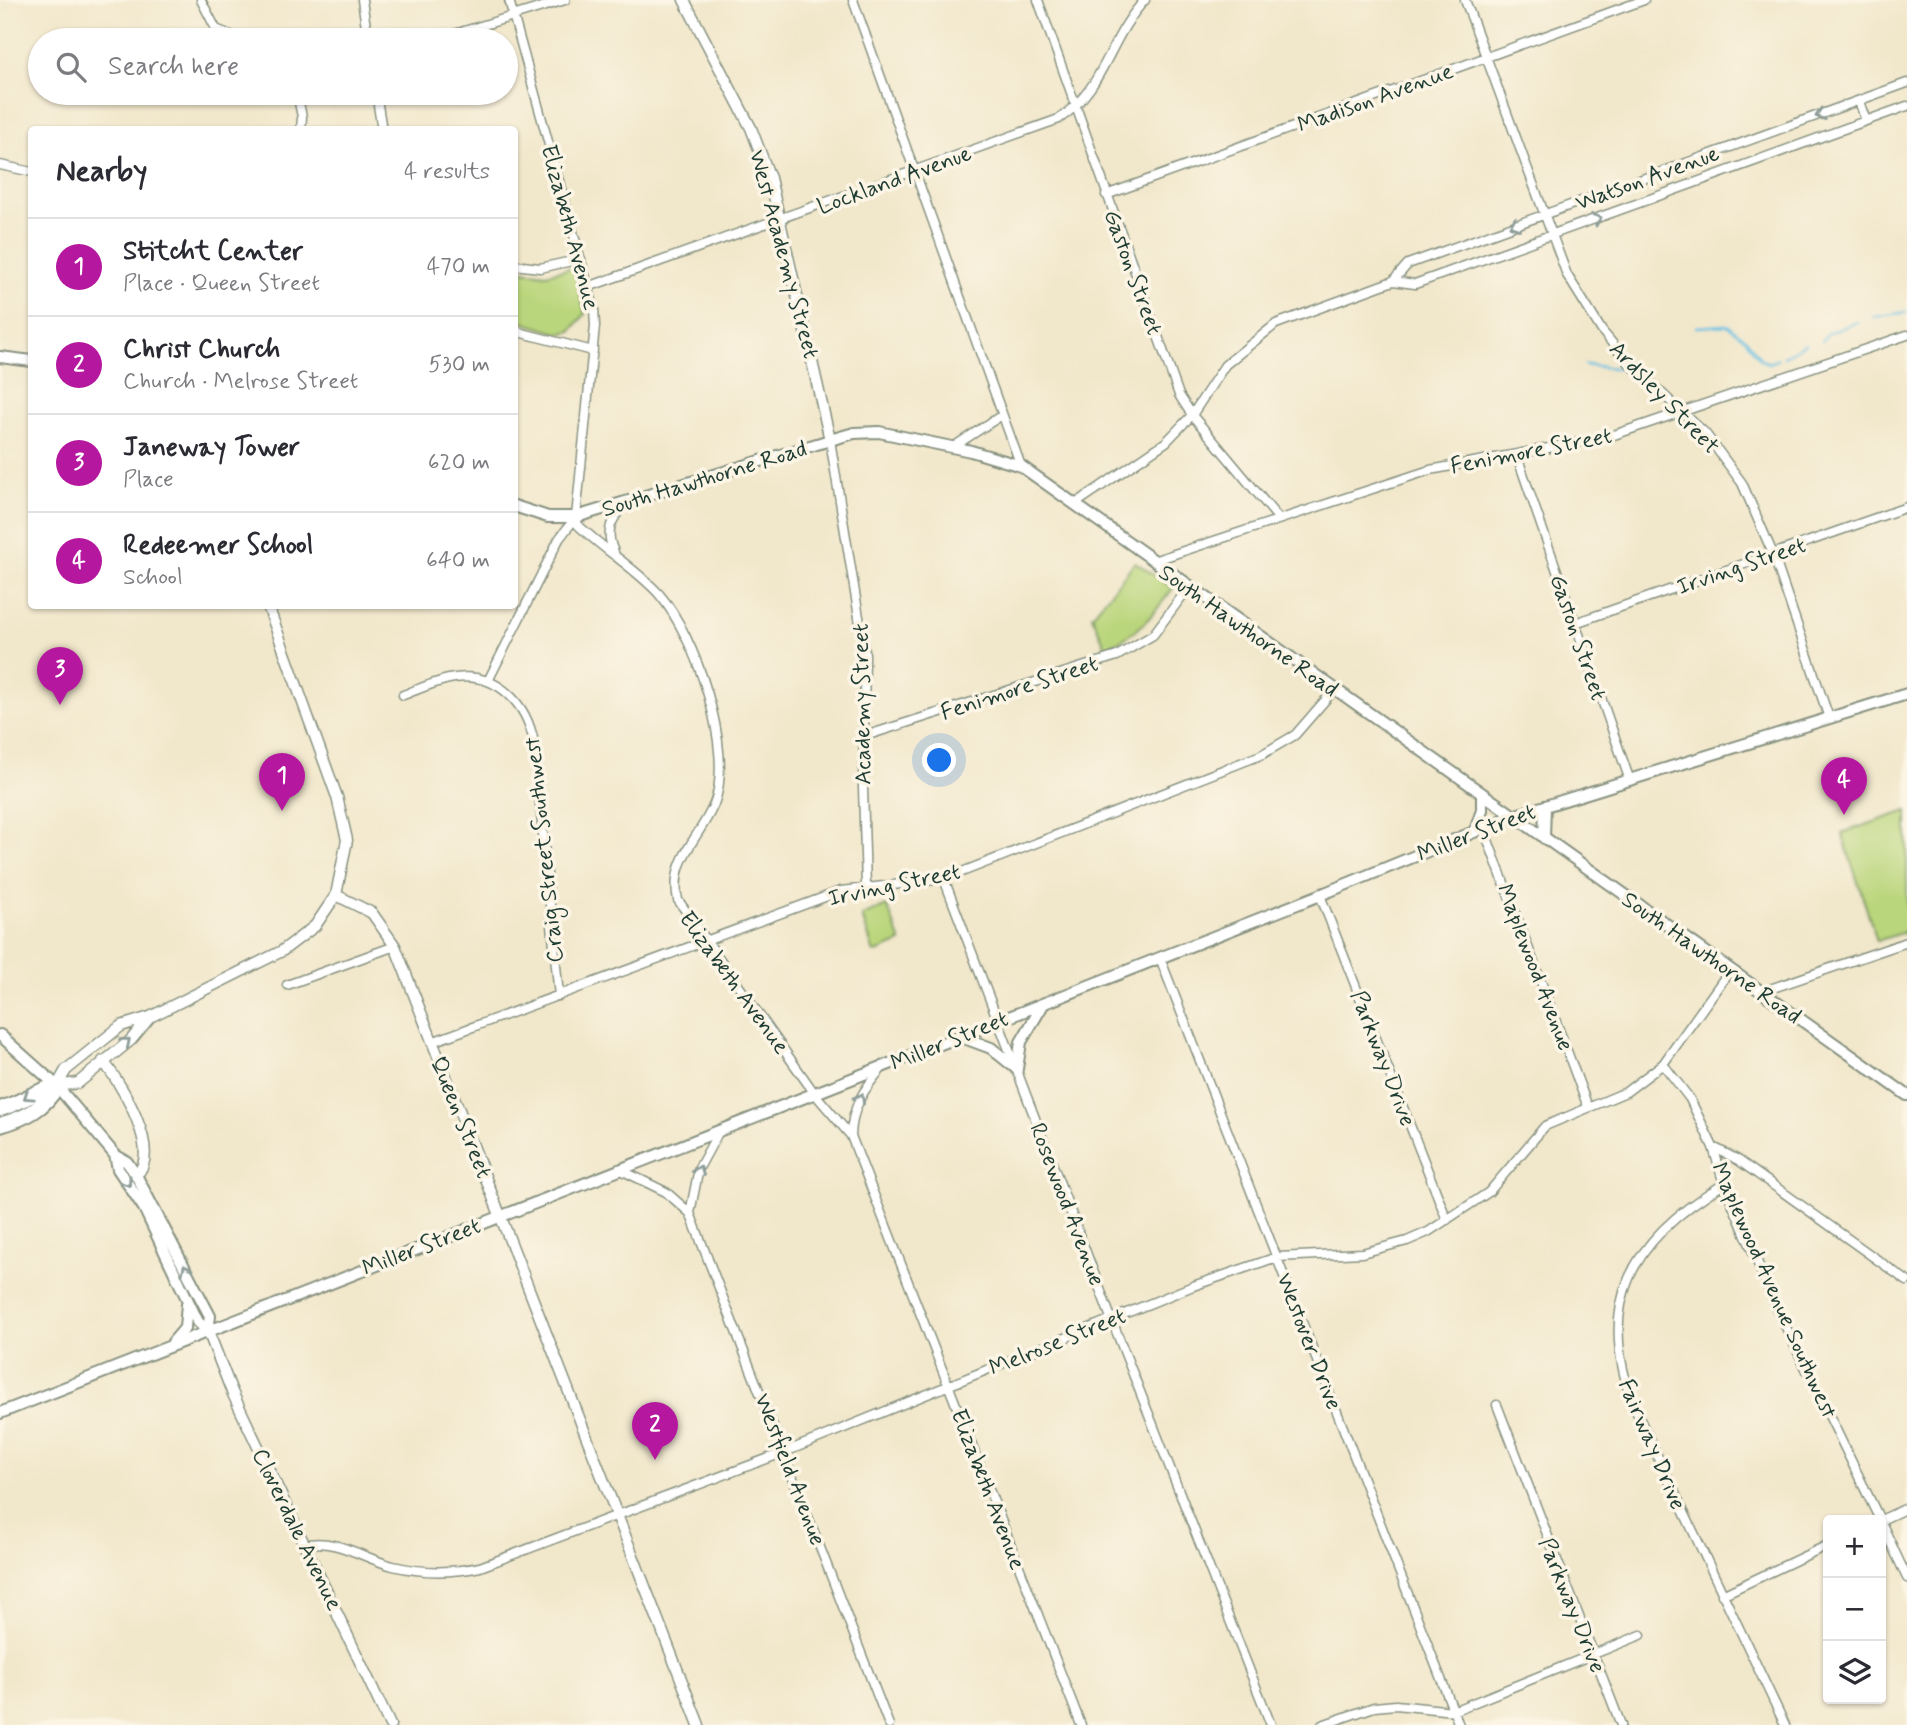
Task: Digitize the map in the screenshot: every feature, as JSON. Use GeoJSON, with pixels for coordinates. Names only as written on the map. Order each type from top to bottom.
{"type":"FeatureCollection","features":[{"type":"Feature","properties":{"kind":"highway"},"geometry":{"type":"LineString","coordinates":[[0,1109],[24,1100],[38,1089],[57,1086]]}},
{"type":"Feature","properties":{"kind":"highway"},"geometry":{"type":"LineString","coordinates":[[0,1125],[34,1112],[49,1101],[57,1086]]}},
{"type":"Feature","properties":{"kind":"main road"},"geometry":{"type":"LineString","coordinates":[[0,357],[28,360]]}},
{"type":"Feature","properties":{"kind":"main road","name":"South Hawthorne Road"},"geometry":{"type":"LineString","coordinates":[[518,507],[548,517],[576,517],[854,433],[879,432],[953,447],[1021,466],[1907,1095]]}},
{"type":"Feature","properties":{"kind":"main road","name":"Miller Street"},"geometry":{"type":"LineString","coordinates":[[0,1413],[1320,895],[1513,816],[1907,694]]}},
{"type":"Feature","properties":{"kind":"main road"},"geometry":{"type":"LineString","coordinates":[[1479,829],[1482,794]]}},
{"type":"Feature","properties":{"kind":"main road"},"geometry":{"type":"LineString","coordinates":[[1544,838],[1545,806]]}},
{"type":"Feature","properties":{"kind":"main road"},"geometry":{"type":"LineString","coordinates":[[1017,1069],[1021,1042],[1044,1003]]}},
{"type":"Feature","properties":{"kind":"main road","name":"Cloverdale Avenue"},"geometry":{"type":"LineString","coordinates":[[0,1035],[57,1086],[115,1155],[127,1162],[210,1316],[208,1331]]}},
{"type":"Feature","properties":{"kind":"main road"},"geometry":{"type":"LineString","coordinates":[[959,1036],[991,1048],[1017,1069]]}},
{"type":"Feature","properties":{"kind":"main road","name":"Cloverdale Avenue"},"geometry":{"type":"LineString","coordinates":[[115,1155],[118,1169],[144,1208],[198,1322],[208,1331]]}},
{"type":"Feature","properties":{"kind":"main road"},"geometry":{"type":"LineString","coordinates":[[166,1349],[185,1328],[186,1298]]}},
{"type":"Feature","properties":{"kind":"street"},"geometry":{"type":"LineString","coordinates":[[201,0],[215,28]]}},
{"type":"Feature","properties":{"kind":"street"},"geometry":{"type":"LineString","coordinates":[[362,0],[366,28]]}},
{"type":"Feature","properties":{"kind":"street","name":"Elizabeth Avenue"},"geometry":{"type":"LineString","coordinates":[[509,0],[517,28]]}},
{"type":"Feature","properties":{"kind":"street"},"geometry":{"type":"LineString","coordinates":[[474,28],[565,0]]}},
{"type":"Feature","properties":{"kind":"street","name":"West Academy Street"},"geometry":{"type":"LineString","coordinates":[[684,0],[751,128],[781,220],[830,440]]}},
{"type":"Feature","properties":{"kind":"street"},"geometry":{"type":"LineString","coordinates":[[853,0],[1021,466]]}},
{"type":"Feature","properties":{"kind":"street","name":"Gaston Street"},"geometry":{"type":"LineString","coordinates":[[1038,0],[1179,395],[1192,415],[1278,518]]}},
{"type":"Feature","properties":{"kind":"street","name":"Lockland Avenue"},"geometry":{"type":"LineString","coordinates":[[588,287],[781,220],[1059,118],[1076,107],[1098,80],[1121,31],[1145,0]]}},
{"type":"Feature","properties":{"kind":"street","name":"Ardsley Street"},"geometry":{"type":"LineString","coordinates":[[1465,0],[1567,275],[1602,331],[1633,366],[1705,433],[1742,483],[1773,554],[1829,718]]}},
{"type":"Feature","properties":{"kind":"street","name":"Madison Avenue"},"geometry":{"type":"LineString","coordinates":[[1106,195],[1644,0]]}},
{"type":"Feature","properties":{"kind":"street","name":"Elizabeth Avenue"},"geometry":{"type":"LineString","coordinates":[[518,30],[581,258],[595,326],[576,517],[578,525],[659,595],[684,630],[713,716],[719,759],[716,798],[682,858],[675,878],[681,908],[815,1094],[851,1136],[1081,1725]]}},
{"type":"Feature","properties":{"kind":"street","name":"Watson Avenue"},"geometry":{"type":"LineString","coordinates":[[1393,281],[1408,264],[1907,83]]}},
{"type":"Feature","properties":{"kind":"street"},"geometry":{"type":"LineString","coordinates":[[1859,100],[1866,121]]}},
{"type":"Feature","properties":{"kind":"street"},"geometry":{"type":"LineString","coordinates":[[300,105],[301,126]]}},
{"type":"Feature","properties":{"kind":"street"},"geometry":{"type":"LineString","coordinates":[[378,105],[381,126]]}},
{"type":"Feature","properties":{"kind":"street","name":"Watson Avenue"},"geometry":{"type":"LineString","coordinates":[[1075,504],[1150,455],[1192,415],[1225,365],[1258,336],[1291,316],[1393,281],[1415,284],[1907,106]]}},
{"type":"Feature","properties":{"kind":"street"},"geometry":{"type":"LineString","coordinates":[[0,165],[28,171]]}},
{"type":"Feature","properties":{"kind":"street"},"geometry":{"type":"LineString","coordinates":[[518,265],[540,268],[581,258]]}},
{"type":"Feature","properties":{"kind":"street"},"geometry":{"type":"LineString","coordinates":[[518,332],[593,351]]}},
{"type":"Feature","properties":{"kind":"street","name":"Fenimore Street"},"geometry":{"type":"LineString","coordinates":[[1153,561],[1430,470],[1608,438],[1907,335]]}},
{"type":"Feature","properties":{"kind":"street"},"geometry":{"type":"LineString","coordinates":[[953,447],[1002,415]]}},
{"type":"Feature","properties":{"kind":"street","name":"Academy Street"},"geometry":{"type":"LineString","coordinates":[[830,440],[862,622],[865,654],[866,887]]}},
{"type":"Feature","properties":{"kind":"street","name":"Gaston Street"},"geometry":{"type":"LineString","coordinates":[[1517,456],[1629,778]]}},
{"type":"Feature","properties":{"kind":"street"},"geometry":{"type":"LineString","coordinates":[[615,555],[608,538],[609,527],[627,501]]}},
{"type":"Feature","properties":{"kind":"street","name":"Irving Street"},"geometry":{"type":"LineString","coordinates":[[1575,623],[1907,508]]}},
{"type":"Feature","properties":{"kind":"street"},"geometry":{"type":"LineString","coordinates":[[488,681],[559,539],[576,517]]}},
{"type":"Feature","properties":{"kind":"street","name":"Fenimore Street"},"geometry":{"type":"LineString","coordinates":[[865,736],[1117,656],[1153,635],[1189,587]]}},
{"type":"Feature","properties":{"kind":"street"},"geometry":{"type":"LineString","coordinates":[[57,1086],[66,1070],[121,1026],[150,1017],[282,951],[316,926],[336,895],[347,840],[337,797],[269,609]]}},
{"type":"Feature","properties":{"kind":"street","name":"Craig Street Southwest"},"geometry":{"type":"LineString","coordinates":[[403,695],[458,677],[488,681],[518,701],[531,727],[559,996]]}},
{"type":"Feature","properties":{"kind":"street","name":"Irving Street"},"geometry":{"type":"LineString","coordinates":[[432,1042],[841,891],[944,878],[1261,755],[1295,734],[1334,690]]}},
{"type":"Feature","properties":{"kind":"street","name":"Maplewood Avenue"},"geometry":{"type":"LineString","coordinates":[[1479,829],[1588,1107]]}},
{"type":"Feature","properties":{"kind":"street","name":"Rosewood Avenue"},"geometry":{"type":"LineString","coordinates":[[944,878],[1111,1318],[1271,1725]]}},
{"type":"Feature","properties":{"kind":"street","name":"Queen Street"},"geometry":{"type":"LineString","coordinates":[[336,895],[372,914],[395,946],[699,1725]]}},
{"type":"Feature","properties":{"kind":"street","name":"Parkway Drive"},"geometry":{"type":"LineString","coordinates":[[1320,895],[1447,1220]]}},
{"type":"Feature","properties":{"kind":"street"},"geometry":{"type":"LineString","coordinates":[[1762,992],[1907,942]]}},
{"type":"Feature","properties":{"kind":"street"},"geometry":{"type":"LineString","coordinates":[[287,985],[395,946]]}},
{"type":"Feature","properties":{"kind":"street","name":"Westover Drive"},"geometry":{"type":"LineString","coordinates":[[1160,958],[1459,1725]]}},
{"type":"Feature","properties":{"kind":"street","name":"Melrose Street"},"geometry":{"type":"LineString","coordinates":[[305,1545],[328,1542],[395,1566],[437,1572],[455,1571],[501,1560],[785,1452],[1111,1318],[1277,1257],[1339,1255],[1385,1248],[1407,1241],[1447,1220],[1489,1192],[1545,1126],[1626,1092],[1663,1065],[1730,970]]}},
{"type":"Feature","properties":{"kind":"street"},"geometry":{"type":"LineString","coordinates":[[57,1086],[78,1083],[131,1040],[150,1017]]}},
{"type":"Feature","properties":{"kind":"street"},"geometry":{"type":"LineString","coordinates":[[103,1061],[129,1101],[142,1136],[144,1163],[136,1175]]}},
{"type":"Feature","properties":{"kind":"street","name":"Maplewood Avenue Southwest"},"geometry":{"type":"LineString","coordinates":[[1663,1065],[1689,1099],[1713,1147],[1724,1184],[1780,1315],[1877,1515]]}},
{"type":"Feature","properties":{"kind":"street"},"geometry":{"type":"LineString","coordinates":[[851,1136],[854,1108],[867,1085],[884,1066]]}},
{"type":"Feature","properties":{"kind":"street"},"geometry":{"type":"LineString","coordinates":[[690,1213],[699,1168],[719,1130]]}},
{"type":"Feature","properties":{"kind":"street"},"geometry":{"type":"LineString","coordinates":[[1713,1147],[1738,1160],[1907,1281]]}},
{"type":"Feature","properties":{"kind":"street","name":"Westfield Avenue"},"geometry":{"type":"LineString","coordinates":[[619,1169],[666,1192],[690,1213],[889,1725]]}},
{"type":"Feature","properties":{"kind":"street","name":"Fairway Drive"},"geometry":{"type":"LineString","coordinates":[[1724,1184],[1673,1219],[1647,1247],[1626,1285],[1618,1332],[1620,1366],[1629,1392],[1784,1725]]}},
{"type":"Feature","properties":{"kind":"street","name":"Cloverdale Avenue"},"geometry":{"type":"LineString","coordinates":[[208,1331],[225,1374],[390,1725]]}},
{"type":"Feature","properties":{"kind":"street","name":"Parkway Drive"},"geometry":{"type":"LineString","coordinates":[[1497,1405],[1621,1725]]}},
{"type":"Feature","properties":{"kind":"street"},"geometry":{"type":"LineString","coordinates":[[1886,1518],[1907,1508]]}},
{"type":"Feature","properties":{"kind":"street","name":"Maplewood Avenue Southwest"},"geometry":{"type":"LineString","coordinates":[[1886,1534],[1907,1578]]}},
{"type":"Feature","properties":{"kind":"street"},"geometry":{"type":"LineString","coordinates":[[1722,1595],[1823,1547]]}},
{"type":"Feature","properties":{"kind":"street"},"geometry":{"type":"LineString","coordinates":[[1322,1725],[1374,1707],[1396,1705],[1453,1711],[1641,1635]]}},
{"type":"Feature","properties":{"kind":"green space"},"geometry":{"type":"Polygon","coordinates":[[[574,267],[585,314],[571,331],[560,334],[518,321],[518,270],[546,274],[574,267]]]}},
{"type":"Feature","properties":{"kind":"green space"},"geometry":{"type":"Polygon","coordinates":[[[1135,562],[1173,588],[1136,630],[1106,647],[1092,616],[1135,562]]]}},
{"type":"Feature","properties":{"kind":"green space"},"geometry":{"type":"Polygon","coordinates":[[[1907,811],[1907,931],[1877,941],[1842,833],[1907,811]]]}},
{"type":"Feature","properties":{"kind":"green space"},"geometry":{"type":"Polygon","coordinates":[[[887,906],[901,942],[874,953],[862,916],[887,906]]]}},
{"type":"Feature","properties":{"kind":"waterway"},"geometry":{"type":"LineString","coordinates":[[1874,317],[1907,312]]}},
{"type":"Feature","properties":{"kind":"waterway"},"geometry":{"type":"LineString","coordinates":[[1822,341],[1828,333],[1858,322]]}},
{"type":"Feature","properties":{"kind":"waterway"},"geometry":{"type":"LineString","coordinates":[[1696,327],[1727,325],[1746,339],[1761,360],[1769,363],[1778,359]]}},
{"type":"Feature","properties":{"kind":"waterway"},"geometry":{"type":"LineString","coordinates":[[1784,357],[1805,344]]}},
{"type":"Feature","properties":{"kind":"waterway"},"geometry":{"type":"LineString","coordinates":[[1585,365],[1622,369]]}},
{"type":"Feature","properties":{"kind":"place","name":"Janeway Tower"},"geometry":{"type":"Point","coordinates":[60,705]}},
{"type":"Feature","properties":{"kind":"place","name":"Stitcht Center"},"geometry":{"type":"Point","coordinates":[282,811]}},
{"type":"Feature","properties":{"kind":"place","name":"Redeemer School"},"geometry":{"type":"Point","coordinates":[1844,815]}},
{"type":"Feature","properties":{"kind":"place","name":"Christ Church"},"geometry":{"type":"Point","coordinates":[655,1460]}}]}
